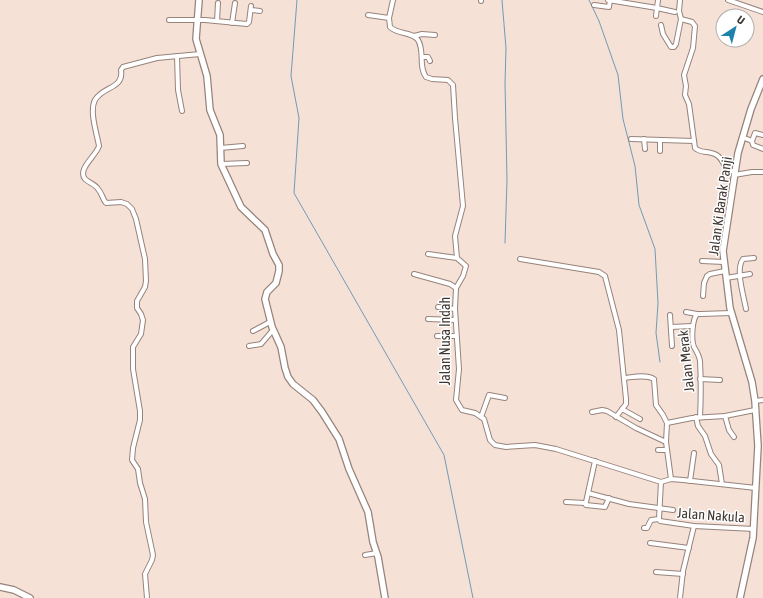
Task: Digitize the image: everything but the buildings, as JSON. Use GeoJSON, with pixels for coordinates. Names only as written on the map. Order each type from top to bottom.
{"type":"FeatureCollection","features":[{"type":"Feature","properties":{"kind":"street"},"geometry":{"type":"LineString","coordinates":[[199,0],[196,39],[207,76],[209,107],[219,132],[221,164],[240,207],[265,230],[273,254],[279,265],[280,271],[276,283],[268,290],[266,296],[270,322],[280,347],[283,363],[288,377],[295,386],[316,405],[326,418],[337,436],[343,450],[349,469],[366,506],[373,542],[377,553],[385,598]]}},
{"type":"Feature","properties":{"kind":"street"},"geometry":{"type":"LineString","coordinates":[[393,0],[389,18],[389,25],[392,29],[414,36],[418,34],[435,35]]}},
{"type":"Feature","properties":{"kind":"street"},"geometry":{"type":"LineString","coordinates":[[594,5],[609,7],[609,0],[675,12]]}},
{"type":"Feature","properties":{"kind":"street"},"geometry":{"type":"LineString","coordinates":[[655,0],[657,8],[656,16]]}},
{"type":"Feature","properties":{"kind":"street"},"geometry":{"type":"LineString","coordinates":[[661,26],[667,41],[671,47],[674,47],[676,44],[681,19],[679,11],[680,0]]}},
{"type":"Feature","properties":{"kind":"street"},"geometry":{"type":"LineString","coordinates":[[728,0],[763,12]]}},
{"type":"Feature","properties":{"kind":"street"},"geometry":{"type":"LineString","coordinates":[[217,21],[218,3]]}},
{"type":"Feature","properties":{"kind":"street"},"geometry":{"type":"LineString","coordinates":[[232,23],[235,3]]}},
{"type":"Feature","properties":{"kind":"street"},"geometry":{"type":"LineString","coordinates":[[169,20],[217,21],[248,24],[251,8],[260,11]]}},
{"type":"Feature","properties":{"kind":"street"},"geometry":{"type":"LineString","coordinates":[[368,15],[389,18]]}},
{"type":"Feature","properties":{"kind":"street"},"geometry":{"type":"LineString","coordinates":[[681,19],[692,22],[695,26],[694,44],[684,75],[686,86],[685,95],[689,104],[696,150],[719,156],[727,170],[734,174],[763,172]]}},
{"type":"Feature","properties":{"kind":"street","name":"Jalan Nusa Indah"},"geometry":{"type":"LineString","coordinates":[[414,36],[420,43],[423,71],[426,77],[448,80],[453,86],[454,118],[463,206],[455,232],[457,258],[466,266],[464,276],[456,288],[455,320],[459,369],[456,400],[462,410],[465,412],[475,413],[481,417]]}},
{"type":"Feature","properties":{"kind":"street"},"geometry":{"type":"LineString","coordinates":[[147,598],[145,574],[153,555],[146,522],[146,499],[140,483],[138,469],[132,460],[133,448],[140,420],[133,364],[133,347],[140,337],[143,326],[143,317],[136,304],[146,284],[144,259],[136,219],[132,209],[127,204],[121,202],[106,203],[102,199],[98,188],[84,178],[83,173],[85,166],[97,152],[99,146],[93,108],[95,100],[102,92],[120,82],[122,76],[121,70],[145,61],[200,54]]}},
{"type":"Feature","properties":{"kind":"street"},"geometry":{"type":"LineString","coordinates":[[177,56],[178,90],[182,111]]}},
{"type":"Feature","properties":{"kind":"street"},"geometry":{"type":"LineString","coordinates":[[422,56],[428,57],[430,61]]}},
{"type":"Feature","properties":{"kind":"street","name":"Jalan Ki Barak Panji"},"geometry":{"type":"LineString","coordinates":[[740,598],[753,538],[760,446],[755,401],[749,369],[731,313],[724,262],[724,248],[734,174],[742,137],[754,99],[763,79]]}},
{"type":"Feature","properties":{"kind":"street"},"geometry":{"type":"LineString","coordinates":[[752,141],[755,133],[763,135]]}},
{"type":"Feature","properties":{"kind":"street"},"geometry":{"type":"LineString","coordinates":[[742,137],[752,141],[754,145],[763,149]]}},
{"type":"Feature","properties":{"kind":"street"},"geometry":{"type":"LineString","coordinates":[[632,139],[694,141]]}},
{"type":"Feature","properties":{"kind":"street"},"geometry":{"type":"LineString","coordinates":[[644,139],[645,149]]}},
{"type":"Feature","properties":{"kind":"street"},"geometry":{"type":"LineString","coordinates":[[660,140],[660,151]]}},
{"type":"Feature","properties":{"kind":"street"},"geometry":{"type":"LineString","coordinates":[[220,148],[243,146]]}},
{"type":"Feature","properties":{"kind":"street"},"geometry":{"type":"LineString","coordinates":[[221,164],[247,163]]}},
{"type":"Feature","properties":{"kind":"street"},"geometry":{"type":"LineString","coordinates":[[428,254],[457,258]]}},
{"type":"Feature","properties":{"kind":"street"},"geometry":{"type":"LineString","coordinates":[[746,309],[740,275],[740,266],[743,259],[754,258]]}},
{"type":"Feature","properties":{"kind":"street"},"geometry":{"type":"LineString","coordinates":[[520,259],[599,272],[605,276],[620,330],[626,399],[622,409],[616,417]]}},
{"type":"Feature","properties":{"kind":"street"},"geometry":{"type":"LineString","coordinates":[[702,261],[724,262]]}},
{"type":"Feature","properties":{"kind":"street"},"geometry":{"type":"LineString","coordinates":[[414,274],[450,284],[456,288]]}},
{"type":"Feature","properties":{"kind":"street"},"geometry":{"type":"LineString","coordinates":[[703,296],[704,283],[707,276],[710,274],[750,274]]}},
{"type":"Feature","properties":{"kind":"street"},"geometry":{"type":"LineString","coordinates":[[438,307],[455,309]]}},
{"type":"Feature","properties":{"kind":"street"},"geometry":{"type":"LineString","coordinates":[[686,312],[697,314]]}},
{"type":"Feature","properties":{"kind":"street","name":"Jalan Merak"},"geometry":{"type":"LineString","coordinates":[[698,417],[700,358],[694,346],[692,326],[697,314],[731,313]]}},
{"type":"Feature","properties":{"kind":"street"},"geometry":{"type":"LineString","coordinates":[[670,315],[672,346]]}},
{"type":"Feature","properties":{"kind":"street"},"geometry":{"type":"LineString","coordinates":[[428,319],[455,320]]}},
{"type":"Feature","properties":{"kind":"street"},"geometry":{"type":"LineString","coordinates":[[253,330],[270,322]]}},
{"type":"Feature","properties":{"kind":"street"},"geometry":{"type":"LineString","coordinates":[[671,327],[692,326]]}},
{"type":"Feature","properties":{"kind":"street"},"geometry":{"type":"LineString","coordinates":[[249,346],[261,344],[273,330]]}},
{"type":"Feature","properties":{"kind":"street"},"geometry":{"type":"LineString","coordinates":[[437,336],[456,336]]}},
{"type":"Feature","properties":{"kind":"street"},"geometry":{"type":"LineString","coordinates":[[624,378],[654,378],[656,405],[663,414],[667,423],[666,442],[670,462],[670,479]]}},
{"type":"Feature","properties":{"kind":"street"},"geometry":{"type":"LineString","coordinates":[[700,379],[720,380]]}},
{"type":"Feature","properties":{"kind":"street"},"geometry":{"type":"LineString","coordinates":[[505,398],[489,395],[481,417],[486,424],[490,440],[495,445],[506,447],[535,445],[556,449],[661,482],[668,481],[670,479],[756,488]]}},
{"type":"Feature","properties":{"kind":"street"},"geometry":{"type":"LineString","coordinates":[[755,401],[763,400]]}},
{"type":"Feature","properties":{"kind":"street"},"geometry":{"type":"LineString","coordinates":[[622,409],[640,419]]}},
{"type":"Feature","properties":{"kind":"street"},"geometry":{"type":"LineString","coordinates":[[667,423],[698,417],[726,416],[756,410]]}},
{"type":"Feature","properties":{"kind":"street"},"geometry":{"type":"LineString","coordinates":[[592,412],[604,411],[666,442]]}},
{"type":"Feature","properties":{"kind":"street"},"geometry":{"type":"LineString","coordinates":[[726,416],[729,430],[734,437]]}},
{"type":"Feature","properties":{"kind":"street"},"geometry":{"type":"LineString","coordinates":[[698,417],[698,426],[705,436],[711,454],[718,465],[722,484]]}},
{"type":"Feature","properties":{"kind":"street"},"geometry":{"type":"LineString","coordinates":[[658,450],[667,450]]}},
{"type":"Feature","properties":{"kind":"street"},"geometry":{"type":"LineString","coordinates":[[690,481],[694,453]]}},
{"type":"Feature","properties":{"kind":"street"},"geometry":{"type":"LineString","coordinates":[[585,503],[595,461]]}},
{"type":"Feature","properties":{"kind":"street"},"geometry":{"type":"LineString","coordinates":[[644,528],[647,528],[651,520],[659,519],[661,482]]}},
{"type":"Feature","properties":{"kind":"street"},"geometry":{"type":"LineString","coordinates":[[588,493],[629,504],[673,510]]}},
{"type":"Feature","properties":{"kind":"street"},"geometry":{"type":"LineString","coordinates":[[566,502],[585,503],[586,505],[605,507],[608,498]]}},
{"type":"Feature","properties":{"kind":"street","name":"Jalan Nakula"},"geometry":{"type":"LineString","coordinates":[[659,519],[662,522],[667,523],[694,526],[754,529]]}},
{"type":"Feature","properties":{"kind":"street"},"geometry":{"type":"LineString","coordinates":[[680,598],[683,574],[694,526]]}},
{"type":"Feature","properties":{"kind":"street"},"geometry":{"type":"LineString","coordinates":[[650,543],[689,548]]}},
{"type":"Feature","properties":{"kind":"street"},"geometry":{"type":"LineString","coordinates":[[365,555],[377,553]]}},
{"type":"Feature","properties":{"kind":"street"},"geometry":{"type":"LineString","coordinates":[[656,572],[683,574]]}},
{"type":"Feature","properties":{"kind":"street"},"geometry":{"type":"LineString","coordinates":[[0,587],[14,590],[30,598]]}},
{"type":"Feature","properties":{"kind":"waterway"},"geometry":{"type":"LineString","coordinates":[[297,0],[291,76],[299,118],[294,193],[444,455],[473,598]]}},
{"type":"Feature","properties":{"kind":"waterway"},"geometry":{"type":"LineString","coordinates":[[502,0],[506,48],[505,83],[507,180],[505,243]]}},
{"type":"Feature","properties":{"kind":"waterway"},"geometry":{"type":"LineString","coordinates":[[589,0],[599,21],[618,75],[623,119],[635,166],[639,205],[655,249],[658,303],[656,333],[660,362]]}}]}
